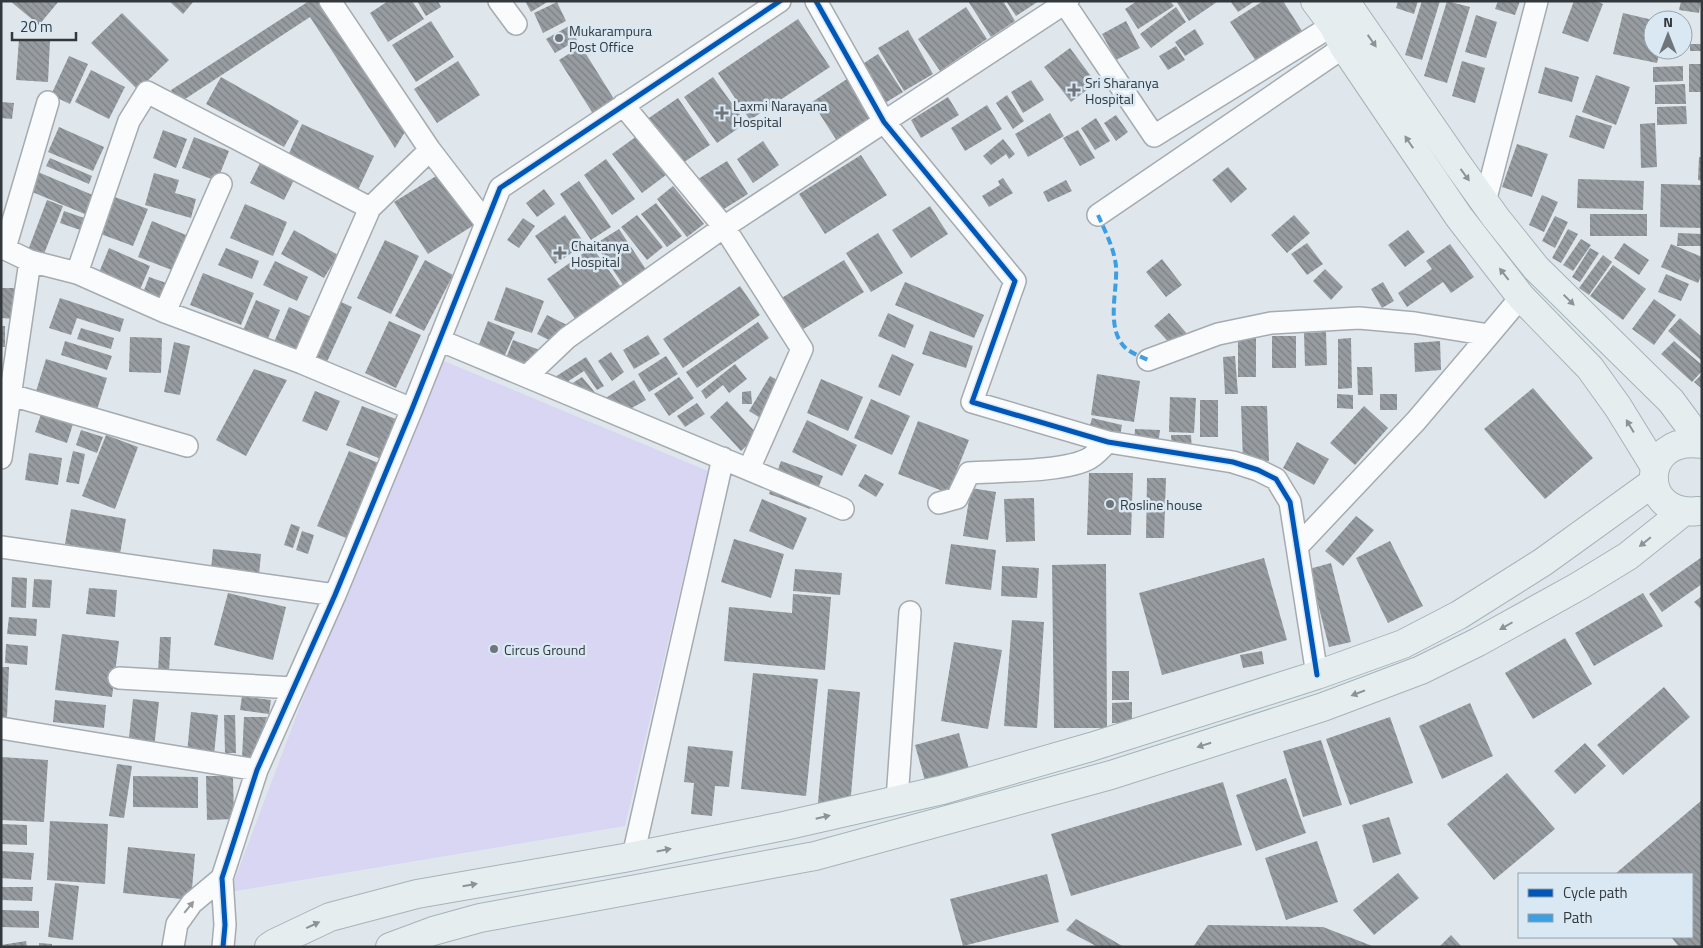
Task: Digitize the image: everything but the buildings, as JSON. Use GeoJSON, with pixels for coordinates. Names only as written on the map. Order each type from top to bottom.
{"type":"FeatureCollection","features":[{"type":"Feature","properties":{"kind":"main road"},"geometry":{"type":"LineString","coordinates":[[1315,1],[1459,217],[1521,296],[1590,368],[1618,407],[1654,475],[1659,496],[1669,506],[1692,511]]}},
{"type":"Feature","properties":{"kind":"main road"},"geometry":{"type":"LineString","coordinates":[[269,947],[275,942],[330,917],[418,894],[633,856],[784,826],[942,790],[1091,747],[1317,675],[1403,644],[1459,615],[1501,590],[1542,562],[1654,475],[1662,454],[1674,446],[1688,442],[1700,435],[1671,401],[1536,268],[1485,202],[1345,1]]}},
{"type":"Feature","properties":{"kind":"main road"},"geometry":{"type":"LineString","coordinates":[[390,947],[433,931],[480,918],[815,856],[1111,775],[1323,707],[1421,670],[1478,642],[1579,586],[1628,556],[1692,511]]}},
{"type":"Feature","properties":{"kind":"street"},"geometry":{"type":"LineString","coordinates":[[330,1],[430,150],[486,223]]}},
{"type":"Feature","properties":{"kind":"street"},"geometry":{"type":"LineString","coordinates":[[500,1],[516,24]]}},
{"type":"Feature","properties":{"kind":"street"},"geometry":{"type":"LineString","coordinates":[[223,947],[226,925],[222,878],[257,770],[334,595],[412,409],[500,188],[780,1]]}},
{"type":"Feature","properties":{"kind":"street"},"geometry":{"type":"LineString","coordinates":[[816,1],[884,122],[1015,281],[972,402],[1108,442],[1233,462],[1258,470],[1276,480],[1290,502],[1317,675]]}},
{"type":"Feature","properties":{"kind":"street"},"geometry":{"type":"LineString","coordinates":[[1485,202],[1537,1]]}},
{"type":"Feature","properties":{"kind":"street"},"geometry":{"type":"LineString","coordinates":[[527,376],[567,338],[724,228],[1065,2],[1154,136],[1338,36]]}},
{"type":"Feature","properties":{"kind":"street"},"geometry":{"type":"LineString","coordinates":[[1098,215],[1338,36]]}},
{"type":"Feature","properties":{"kind":"street"},"geometry":{"type":"LineString","coordinates":[[77,273],[129,120],[147,92],[370,208]]}},
{"type":"Feature","properties":{"kind":"street"},"geometry":{"type":"LineString","coordinates":[[48,102],[3,247],[30,261],[77,273],[165,312],[302,364],[412,409]]}},
{"type":"Feature","properties":{"kind":"street"},"geometry":{"type":"LineString","coordinates":[[623,106],[724,228],[802,349],[749,469]]}},
{"type":"Feature","properties":{"kind":"street"},"geometry":{"type":"LineString","coordinates":[[302,364],[370,208],[430,150]]}},
{"type":"Feature","properties":{"kind":"street"},"geometry":{"type":"LineString","coordinates":[[165,312],[222,184]]}},
{"type":"Feature","properties":{"kind":"street"},"geometry":{"type":"LineString","coordinates":[[1,458],[4,422],[11,395],[30,261]]}},
{"type":"Feature","properties":{"kind":"street"},"geometry":{"type":"LineString","coordinates":[[1297,547],[1416,421],[1521,296]]}},
{"type":"Feature","properties":{"kind":"street"},"geometry":{"type":"LineString","coordinates":[[1148,360],[1218,334],[1271,323],[1359,318],[1415,323],[1489,335]]}},
{"type":"Feature","properties":{"kind":"street"},"geometry":{"type":"LineString","coordinates":[[439,340],[843,509]]}},
{"type":"Feature","properties":{"kind":"street"},"geometry":{"type":"LineString","coordinates":[[11,395],[187,446]]}},
{"type":"Feature","properties":{"kind":"street"},"geometry":{"type":"LineString","coordinates":[[939,503],[957,498],[970,473],[1051,468],[1073,464],[1090,458],[1108,442]]}},
{"type":"Feature","properties":{"kind":"street"},"geometry":{"type":"LineString","coordinates":[[633,856],[723,458]]}},
{"type":"Feature","properties":{"kind":"street"},"geometry":{"type":"LineString","coordinates":[[1,547],[334,595]]}},
{"type":"Feature","properties":{"kind":"street"},"geometry":{"type":"LineString","coordinates":[[897,800],[910,612]]}},
{"type":"Feature","properties":{"kind":"street"},"geometry":{"type":"LineString","coordinates":[[119,678],[293,688]]}},
{"type":"Feature","properties":{"kind":"street"},"geometry":{"type":"LineString","coordinates":[[1,728],[257,770]]}},
{"type":"Feature","properties":{"kind":"street"},"geometry":{"type":"LineString","coordinates":[[173,947],[177,924],[192,903],[222,878]]}},
{"type":"Feature","properties":{"kind":"shaded area","name":"Circus Ground"},"geometry":{"type":"Polygon","coordinates":[[[432,356],[708,471],[625,826],[230,892],[432,356]]]}},
{"type":"Feature","properties":{"kind":"marked path"},"geometry":{"type":"LineString","coordinates":[[1098,215],[1115,259],[1114,322],[1116,333],[1128,350],[1148,360]]}},
{"type":"Feature","properties":{"kind":"cycle path"},"geometry":{"type":"LineString","coordinates":[[223,947],[225,925],[222,878],[257,770],[335,595],[500,188],[780,1]]}},
{"type":"Feature","properties":{"kind":"cycle path"},"geometry":{"type":"LineString","coordinates":[[816,1],[884,122],[1015,281],[972,402],[1108,442],[1233,462],[1258,470],[1276,479],[1290,502],[1317,675]]}},
{"type":"Feature","properties":{"kind":"place","name":"Mukarampura Post Office"},"geometry":{"type":"Point","coordinates":[559,38]}},
{"type":"Feature","properties":{"kind":"place","name":"Sri Sharanya Hospital"},"geometry":{"type":"Point","coordinates":[1074,90]}},
{"type":"Feature","properties":{"kind":"place","name":"Laxmi Narayana Hospital"},"geometry":{"type":"Point","coordinates":[722,113]}},
{"type":"Feature","properties":{"kind":"place","name":"Chaitanya Hospital"},"geometry":{"type":"Point","coordinates":[560,253]}},
{"type":"Feature","properties":{"kind":"place","name":"Rosline house"},"geometry":{"type":"Point","coordinates":[1110,504]}},
{"type":"Feature","properties":{"kind":"place","name":"Circus Ground"},"geometry":{"type":"Point","coordinates":[494,649]}}]}
